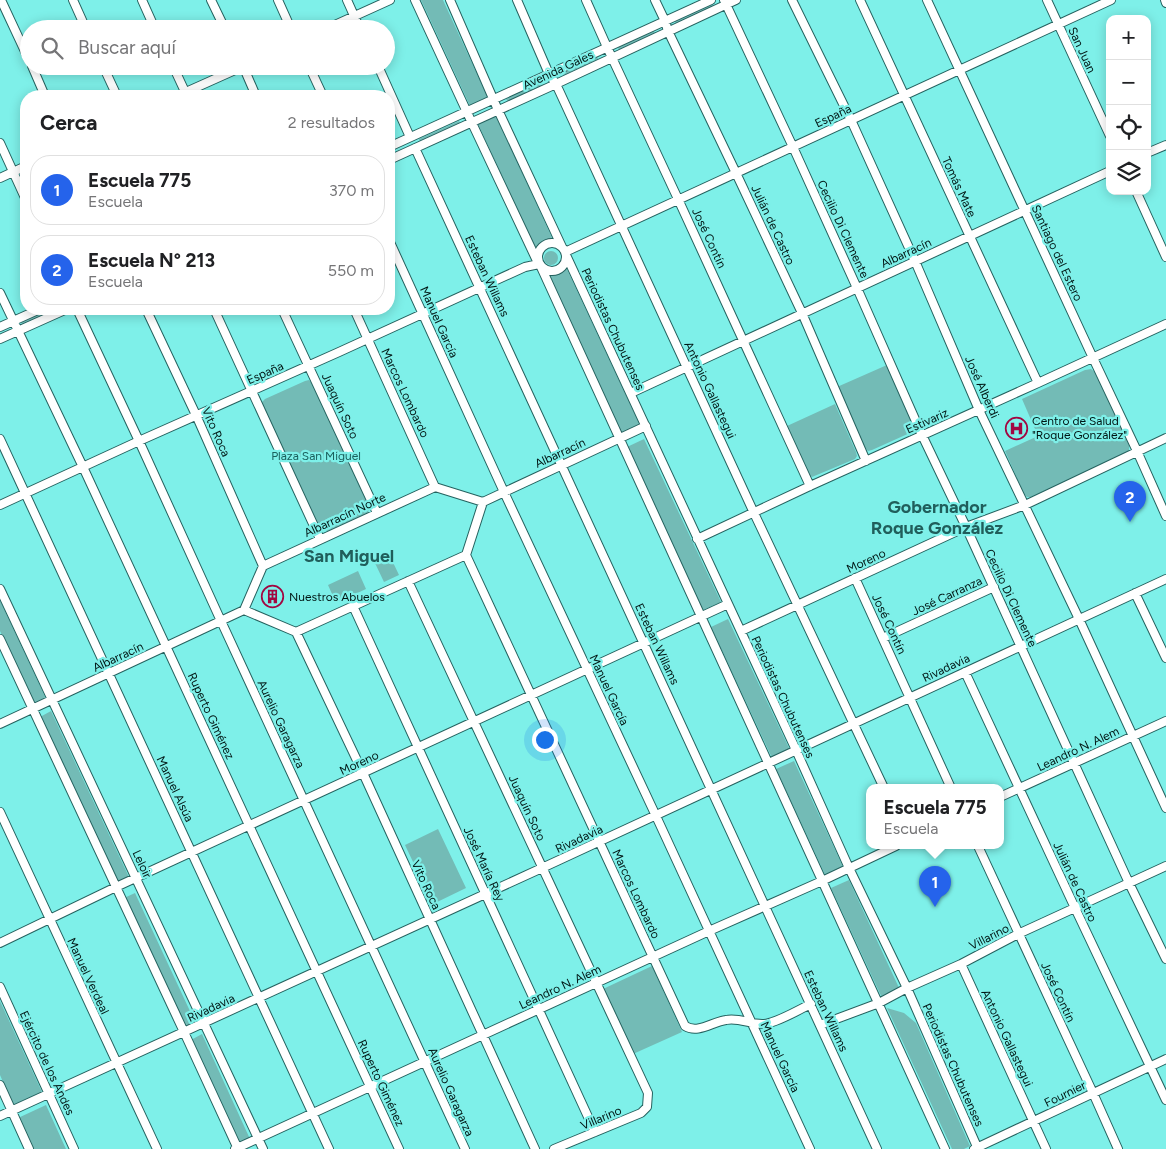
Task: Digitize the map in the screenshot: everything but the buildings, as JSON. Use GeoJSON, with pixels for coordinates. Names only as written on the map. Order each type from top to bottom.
{"type":"FeatureCollection","features":[{"type":"Feature","properties":{"kind":"street"},"geometry":{"type":"LineString","coordinates":[[1,0],[20,41]]}},
{"type":"Feature","properties":{"kind":"street"},"geometry":{"type":"LineString","coordinates":[[72,0],[82,20]]}},
{"type":"Feature","properties":{"kind":"street"},"geometry":{"type":"LineString","coordinates":[[142,0],[151,20]]}},
{"type":"Feature","properties":{"kind":"street"},"geometry":{"type":"LineString","coordinates":[[211,0],[221,20]]}},
{"type":"Feature","properties":{"kind":"street"},"geometry":{"type":"LineString","coordinates":[[278,0],[287,20]]}},
{"type":"Feature","properties":{"kind":"street"},"geometry":{"type":"LineString","coordinates":[[347,0],[356,20]]}},
{"type":"Feature","properties":{"kind":"street"},"geometry":{"type":"LineString","coordinates":[[345,20],[390,0]]}},
{"type":"Feature","properties":{"kind":"street"},"geometry":{"type":"LineString","coordinates":[[415,0],[539,264],[946,1149]]}},
{"type":"Feature","properties":{"kind":"street","name":"Periodistas Chubutenses"},"geometry":{"type":"LineString","coordinates":[[450,0],[498,110],[796,750],[848,868],[907,988],[976,1148]]}},
{"type":"Feature","properties":{"kind":"street","name":"Antonio Gallastegui"},"geometry":{"type":"LineString","coordinates":[[517,0],[549,74],[556,84],[754,513],[882,784]]}},
{"type":"Feature","properties":{"kind":"street","name":"José Contín"},"geometry":{"type":"LineString","coordinates":[[586,0],[810,486]]}},
{"type":"Feature","properties":{"kind":"street","name":"Julián de Castro"},"geometry":{"type":"LineString","coordinates":[[655,0],[802,314],[866,461]]}},
{"type":"Feature","properties":{"kind":"street","name":"Avenida Gales"},"geometry":{"type":"LineString","coordinates":[[395,145],[711,0]]}},
{"type":"Feature","properties":{"kind":"street","name":"Avenida Gales"},"geometry":{"type":"LineString","coordinates":[[395,157],[556,84],[724,2],[736,0]]}},
{"type":"Feature","properties":{"kind":"street","name":"José Alberdi"},"geometry":{"type":"LineString","coordinates":[[792,0],[851,120],[915,261],[979,410],[1079,619],[1166,808]]}},
{"type":"Feature","properties":{"kind":"street","name":"Tomás Mate"},"geometry":{"type":"LineString","coordinates":[[860,0],[1038,383]]}},
{"type":"Feature","properties":{"kind":"street","name":"Santiago del Estero"},"geometry":{"type":"LineString","coordinates":[[927,0],[1166,516]]}},
{"type":"Feature","properties":{"kind":"street","name":"San Juan"},"geometry":{"type":"LineString","coordinates":[[1047,0],[1106,127]]}},
{"type":"Feature","properties":{"kind":"street","name":"España"},"geometry":{"type":"LineString","coordinates":[[564,251],[1111,0]]}},
{"type":"Feature","properties":{"kind":"street","name":"Cecilio Di Clemente"},"geometry":{"type":"LineString","coordinates":[[724,2],[793,147],[922,435],[1166,959]]}},
{"type":"Feature","properties":{"kind":"street"},"geometry":{"type":"LineString","coordinates":[[36,75],[42,90]]}},
{"type":"Feature","properties":{"kind":"street"},"geometry":{"type":"LineString","coordinates":[[107,75],[114,90]]}},
{"type":"Feature","properties":{"kind":"street"},"geometry":{"type":"LineString","coordinates":[[177,75],[184,90]]}},
{"type":"Feature","properties":{"kind":"street"},"geometry":{"type":"LineString","coordinates":[[194,90],[225,75]]}},
{"type":"Feature","properties":{"kind":"street"},"geometry":{"type":"LineString","coordinates":[[247,75],[253,90]]}},
{"type":"Feature","properties":{"kind":"street"},"geometry":{"type":"LineString","coordinates":[[313,75],[320,90]]}},
{"type":"Feature","properties":{"kind":"street"},"geometry":{"type":"LineString","coordinates":[[382,75],[389,90]]}},
{"type":"Feature","properties":{"kind":"street"},"geometry":{"type":"LineString","coordinates":[[395,104],[410,137]]}},
{"type":"Feature","properties":{"kind":"street"},"geometry":{"type":"LineString","coordinates":[[0,143],[20,186]]}},
{"type":"Feature","properties":{"kind":"street"},"geometry":{"type":"LineString","coordinates":[[1151,151],[1166,145]]}},
{"type":"Feature","properties":{"kind":"street","name":"Esteban Willams"},"geometry":{"type":"LineString","coordinates":[[415,148],[877,1149]]}},
{"type":"Feature","properties":{"kind":"street"},"geometry":{"type":"LineString","coordinates":[[0,178],[20,169]]}},
{"type":"Feature","properties":{"kind":"street","name":"Albarracín"},"geometry":{"type":"LineString","coordinates":[[630,393],[1106,173]]}},
{"type":"Feature","properties":{"kind":"street"},"geometry":{"type":"LineString","coordinates":[[1138,195],[1166,257]]}},
{"type":"Feature","properties":{"kind":"street"},"geometry":{"type":"LineString","coordinates":[[553,243],[564,251],[564,264],[558,270],[549,271],[539,264],[538,253],[543,245],[553,243]]}},
{"type":"Feature","properties":{"kind":"street","name":"Manuel García"},"geometry":{"type":"LineString","coordinates":[[395,253],[504,492],[810,1149]]}},
{"type":"Feature","properties":{"kind":"street","name":"España"},"geometry":{"type":"LineString","coordinates":[[0,505],[524,267],[539,264]]}},
{"type":"Feature","properties":{"kind":"street","name":"Ruperto Giménez"},"geometry":{"type":"LineString","coordinates":[[0,293],[83,467],[399,1149]]}},
{"type":"Feature","properties":{"kind":"street"},"geometry":{"type":"LineString","coordinates":[[0,327],[28,315]]}},
{"type":"Feature","properties":{"kind":"street"},"geometry":{"type":"LineString","coordinates":[[0,339],[54,315]]}},
{"type":"Feature","properties":{"kind":"street","name":"Aurelio Garagarza"},"geometry":{"type":"LineString","coordinates":[[80,315],[305,800],[464,1149]]}},
{"type":"Feature","properties":{"kind":"street","name":"Vito Roca"},"geometry":{"type":"LineString","coordinates":[[149,315],[196,415],[263,566]]}},
{"type":"Feature","properties":{"kind":"street"},"geometry":{"type":"LineString","coordinates":[[217,315],[320,539]]}},
{"type":"Feature","properties":{"kind":"street","name":"Juaquín Soto"},"geometry":{"type":"LineString","coordinates":[[285,315],[377,512]]}},
{"type":"Feature","properties":{"kind":"street","name":"Marcos Lombardo"},"geometry":{"type":"LineString","coordinates":[[357,315],[435,487]]}},
{"type":"Feature","properties":{"kind":"street","name":"Estivariz"},"geometry":{"type":"LineString","coordinates":[[697,539],[1166,324]]}},
{"type":"Feature","properties":{"kind":"street","name":"Albarracín"},"geometry":{"type":"LineString","coordinates":[[483,502],[646,426]]}},
{"type":"Feature","properties":{"kind":"street","name":"Moreno"},"geometry":{"type":"LineString","coordinates":[[741,631],[966,527],[1025,505],[1166,438]]}},
{"type":"Feature","properties":{"kind":"street","name":"Manuel Alsúa"},"geometry":{"type":"LineString","coordinates":[[0,439],[329,1149]]}},
{"type":"Feature","properties":{"kind":"street"},"geometry":{"type":"LineString","coordinates":[[263,566],[244,610],[296,632],[353,606],[466,554],[483,502],[435,487]]}},
{"type":"Feature","properties":{"kind":"street","name":"Albarracín Norte"},"geometry":{"type":"LineString","coordinates":[[263,566],[435,487]]}},
{"type":"Feature","properties":{"kind":"street","name":"Marcos Lombardo"},"geometry":{"type":"LineString","coordinates":[[466,554],[685,1026],[690,1029],[698,1029],[732,1019],[752,1023]]}},
{"type":"Feature","properties":{"kind":"street","name":"José Contín"},"geometry":{"type":"LineString","coordinates":[[855,578],[949,784]]}},
{"type":"Feature","properties":{"kind":"street","name":"Rivadavia"},"geometry":{"type":"LineString","coordinates":[[0,1116],[600,842],[1166,579]]}},
{"type":"Feature","properties":{"kind":"street","name":"Juaquín Soto"},"geometry":{"type":"LineString","coordinates":[[408,580],[648,1093],[648,1100]]}},
{"type":"Feature","properties":{"kind":"street","name":"José Carranza"},"geometry":{"type":"LineString","coordinates":[[883,638],[994,587]]}},
{"type":"Feature","properties":{"kind":"street","name":"Leloir"},"geometry":{"type":"LineString","coordinates":[[0,589],[263,1149]]}},
{"type":"Feature","properties":{"kind":"street"},"geometry":{"type":"LineString","coordinates":[[1135,593],[1166,658]]}},
{"type":"Feature","properties":{"kind":"street","name":"Moreno"},"geometry":{"type":"LineString","coordinates":[[0,943],[191,852],[728,604]]}},
{"type":"Feature","properties":{"kind":"street","name":"José María Rey"},"geometry":{"type":"LineString","coordinates":[[353,606],[595,1132]]}},
{"type":"Feature","properties":{"kind":"street","name":"Albarracín"},"geometry":{"type":"LineString","coordinates":[[0,724],[244,610]]}},
{"type":"Feature","properties":{"kind":"street","name":"Vito Roca"},"geometry":{"type":"LineString","coordinates":[[296,632],[363,773],[535,1149]]}},
{"type":"Feature","properties":{"kind":"street"},"geometry":{"type":"LineString","coordinates":[[0,640],[184,1032],[236,1149]]}},
{"type":"Feature","properties":{"kind":"street","name":"Julián de Castro"},"geometry":{"type":"LineString","coordinates":[[965,672],[1166,1100]]}},
{"type":"Feature","properties":{"kind":"street","name":"Leandro N. Alem"},"geometry":{"type":"LineString","coordinates":[[1004,796],[1166,721]]}},
{"type":"Feature","properties":{"kind":"street","name":"Manuel Verdeal"},"geometry":{"type":"LineString","coordinates":[[0,812],[157,1149]]}},
{"type":"Feature","properties":{"kind":"street","name":"Leandro N. Alem"},"geometry":{"type":"LineString","coordinates":[[236,1149],[889,849]]}},
{"type":"Feature","properties":{"kind":"street","name":"José Contín"},"geometry":{"type":"LineString","coordinates":[[979,849],[1118,1149]]}},
{"type":"Feature","properties":{"kind":"street","name":"Villarino"},"geometry":{"type":"LineString","coordinates":[[820,1025],[879,1003],[907,988],[961,964],[1018,934],[1166,866]]}},
{"type":"Feature","properties":{"kind":"street","name":"Antonio Gallastegui"},"geometry":{"type":"LineString","coordinates":[[961,964],[1046,1149]]}},
{"type":"Feature","properties":{"kind":"street","name":"Ejército de los Andes"},"geometry":{"type":"LineString","coordinates":[[0,987],[74,1149]]}},
{"type":"Feature","properties":{"kind":"street"},"geometry":{"type":"LineString","coordinates":[[752,1023],[764,1024],[774,1021],[811,1004]]}},
{"type":"Feature","properties":{"kind":"street","name":"Fournier"},"geometry":{"type":"LineString","coordinates":[[976,1148],[1166,1058]]}},
{"type":"Feature","properties":{"kind":"street"},"geometry":{"type":"LineString","coordinates":[[0,1084],[29,1149]]}},
{"type":"Feature","properties":{"kind":"street","name":"Villarino"},"geometry":{"type":"LineString","coordinates":[[554,1149],[641,1113],[647,1107],[648,1100]]}},
{"type":"Feature","properties":{"kind":"green space"},"geometry":{"type":"Polygon","coordinates":[[[421,0],[443,0],[488,98],[470,106],[421,0]]]}},
{"type":"Feature","properties":{"kind":"green space"},"geometry":{"type":"Polygon","coordinates":[[[712,4],[713,6],[676,23],[674,21],[712,4]]]}},
{"type":"Feature","properties":{"kind":"green space"},"geometry":{"type":"Polygon","coordinates":[[[653,30],[655,33],[619,50],[618,47],[653,30]]]}},
{"type":"Feature","properties":{"kind":"green space"},"geometry":{"type":"Polygon","coordinates":[[[597,57],[598,59],[564,75],[562,73],[597,57]]]}},
{"type":"Feature","properties":{"kind":"green space"},"geometry":{"type":"Polygon","coordinates":[[[542,83],[544,85],[508,102],[506,99],[542,83]]]}},
{"type":"Feature","properties":{"kind":"green space"},"geometry":{"type":"Polygon","coordinates":[[[496,116],[553,240],[543,241],[535,248],[478,124],[496,116]]]}},
{"type":"Feature","properties":{"kind":"green space"},"geometry":{"type":"Polygon","coordinates":[[[459,121],[461,124],[420,142],[419,139],[459,121]]]}},
{"type":"Feature","properties":{"kind":"green space"},"geometry":{"type":"Polygon","coordinates":[[[548,251],[554,251],[558,258],[554,265],[548,265],[544,261],[544,255],[548,251]]]}},
{"type":"Feature","properties":{"kind":"green space"},"geometry":{"type":"Polygon","coordinates":[[[566,267],[640,425],[622,434],[548,276],[559,274],[566,267]]]}},
{"type":"Feature","properties":{"kind":"green space"},"geometry":{"type":"Polygon","coordinates":[[[36,315],[44,315],[22,325],[21,322],[36,315]]]}},
{"type":"Feature","properties":{"kind":"green space"},"geometry":{"type":"Polygon","coordinates":[[[887,365],[914,424],[914,428],[912,432],[868,451],[837,387],[887,365]]]}},
{"type":"Feature","properties":{"kind":"green space"},"geometry":{"type":"Polygon","coordinates":[[[1091,369],[1096,373],[1129,445],[1129,450],[1126,454],[1031,497],[1027,497],[1005,451],[1038,436],[1022,399],[1091,369]]]}},
{"type":"Feature","properties":{"kind":"green space","name":"Plaza San Miguel"},"geometry":{"type":"Polygon","coordinates":[[[309,380],[369,506],[367,514],[329,531],[323,531],[319,528],[262,402],[309,380]]]}},
{"type":"Feature","properties":{"kind":"green space"},"geometry":{"type":"Polygon","coordinates":[[[835,404],[857,456],[855,459],[812,477],[809,475],[787,426],[835,404]]]}},
{"type":"Feature","properties":{"kind":"green space"},"geometry":{"type":"Polygon","coordinates":[[[644,439],[721,602],[703,610],[627,447],[644,439]]]}},
{"type":"Feature","properties":{"kind":"green space"},"geometry":{"type":"Polygon","coordinates":[[[389,554],[399,575],[384,582],[374,561],[389,554]]]}},
{"type":"Feature","properties":{"kind":"green space"},"geometry":{"type":"Polygon","coordinates":[[[358,571],[366,589],[336,603],[328,585],[358,571]]]}},
{"type":"Feature","properties":{"kind":"green space"},"geometry":{"type":"Polygon","coordinates":[[[0,600],[46,699],[34,704],[0,631],[0,600]]]}},
{"type":"Feature","properties":{"kind":"green space"},"geometry":{"type":"Polygon","coordinates":[[[728,619],[790,750],[772,758],[711,627],[728,619]]]}},
{"type":"Feature","properties":{"kind":"green space"},"geometry":{"type":"Polygon","coordinates":[[[51,711],[129,877],[117,883],[40,717],[51,711]]]}},
{"type":"Feature","properties":{"kind":"green space"},"geometry":{"type":"Polygon","coordinates":[[[794,761],[845,871],[827,879],[776,769],[794,761]]]}},
{"type":"Feature","properties":{"kind":"green space"},"geometry":{"type":"Polygon","coordinates":[[[438,829],[466,888],[433,904],[405,845],[438,829]]]}},
{"type":"Feature","properties":{"kind":"green space"},"geometry":{"type":"Polygon","coordinates":[[[849,880],[900,990],[882,998],[831,888],[849,880]]]}},
{"type":"Feature","properties":{"kind":"green space"},"geometry":{"type":"Polygon","coordinates":[[[135,893],[196,1024],[185,1029],[124,898],[135,893]]]}},
{"type":"Feature","properties":{"kind":"green space"},"geometry":{"type":"Polygon","coordinates":[[[652,966],[682,1032],[633,1054],[603,989],[652,966]]]}},
{"type":"Feature","properties":{"kind":"green space"},"geometry":{"type":"Polygon","coordinates":[[[0,1001],[42,1092],[13,1105],[0,1075],[0,1001]]]}},
{"type":"Feature","properties":{"kind":"green space"},"geometry":{"type":"Polygon","coordinates":[[[887,1008],[904,1013],[916,1023],[970,1146],[964,1149],[952,1149],[887,1008]]]}},
{"type":"Feature","properties":{"kind":"green space"},"geometry":{"type":"Polygon","coordinates":[[[202,1034],[250,1139],[238,1144],[191,1040],[202,1034]]]}},
{"type":"Feature","properties":{"kind":"green space"},"geometry":{"type":"Polygon","coordinates":[[[46,1105],[66,1149],[32,1149],[18,1118],[46,1105]]]}},
{"type":"Feature","properties":{"kind":"place","name":"Centro de Salud \"Roque González\""},"geometry":{"type":"Point","coordinates":[1016,428]}},
{"type":"Feature","properties":{"kind":"place","name":"Escuela N° 213"},"geometry":{"type":"Point","coordinates":[1130,522]}},
{"type":"Feature","properties":{"kind":"place","name":"Nuestros Abuelos"},"geometry":{"type":"Point","coordinates":[273,597]}},
{"type":"Feature","properties":{"kind":"place","name":"Escuela 775"},"geometry":{"type":"Point","coordinates":[935,907]}},
{"type":"Feature","properties":{"kind":"district","name":"Gobernador Roque González"},"geometry":{"type":"Point","coordinates":[937,517]}},
{"type":"Feature","properties":{"kind":"district","name":"San Miguel"},"geometry":{"type":"Point","coordinates":[349,556]}}]}
